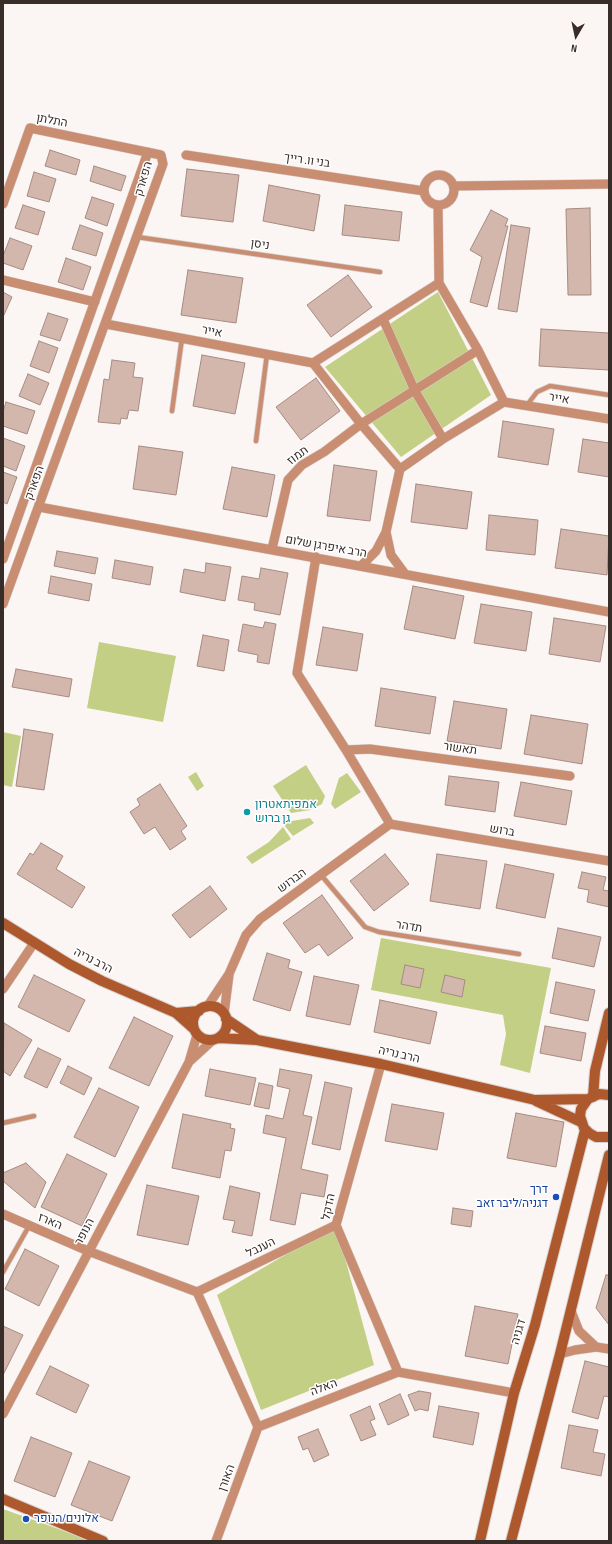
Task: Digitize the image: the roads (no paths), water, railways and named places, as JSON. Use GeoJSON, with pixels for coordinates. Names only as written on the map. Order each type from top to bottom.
{"type":"FeatureCollection","features":[{"type":"Feature","properties":{"kind":"street","name":"התלתן"},"geometry":{"type":"LineString","coordinates":[[3,204],[30,128],[148,152]]}},
{"type":"Feature","properties":{"kind":"street","name":"הפארק"},"geometry":{"type":"LineString","coordinates":[[3,559],[148,152],[161,155],[163,164],[3,604]]}},
{"type":"Feature","properties":{"kind":"street","name":"בני וו. רייך"},"geometry":{"type":"LineString","coordinates":[[186,155],[424,191]]}},
{"type":"Feature","properties":{"kind":"street"},"geometry":{"type":"LineString","coordinates":[[435,176],[444,176],[452,182],[454,186],[454,196],[451,200],[448,203],[438,206],[427,199],[424,191],[427,182],[435,176]]}},
{"type":"Feature","properties":{"kind":"street"},"geometry":{"type":"LineString","coordinates":[[454,186],[609,184]]}},
{"type":"Feature","properties":{"kind":"street"},"geometry":{"type":"LineString","coordinates":[[361,566],[376,551],[386,532],[400,469],[443,439],[504,402],[478,350],[439,282],[438,206]]}},
{"type":"Feature","properties":{"kind":"street"},"geometry":{"type":"LineString","coordinates":[[3,280],[95,302]]}},
{"type":"Feature","properties":{"kind":"street"},"geometry":{"type":"LineString","coordinates":[[400,469],[313,363],[439,282]]}},
{"type":"Feature","properties":{"kind":"street"},"geometry":{"type":"LineString","coordinates":[[383,319],[416,391],[443,439]]}},
{"type":"Feature","properties":{"kind":"street","name":"אייר"},"geometry":{"type":"LineString","coordinates":[[106,324],[313,363]]}},
{"type":"Feature","properties":{"kind":"street"},"geometry":{"type":"LineString","coordinates":[[362,424],[416,391],[478,350]]}},
{"type":"Feature","properties":{"kind":"street","name":"אייר"},"geometry":{"type":"LineString","coordinates":[[504,402],[609,419]]}},
{"type":"Feature","properties":{"kind":"street","name":"תמוז"},"geometry":{"type":"LineString","coordinates":[[272,549],[288,480],[302,465],[324,452],[362,424]]}},
{"type":"Feature","properties":{"kind":"street","name":"הרב איפרגן שלום"},"geometry":{"type":"LineString","coordinates":[[39,507],[609,612]]}},
{"type":"Feature","properties":{"kind":"street"},"geometry":{"type":"LineString","coordinates":[[386,532],[391,555],[405,574]]}},
{"type":"Feature","properties":{"kind":"street"},"geometry":{"type":"LineString","coordinates":[[316,557],[297,673],[346,750],[390,824]]}},
{"type":"Feature","properties":{"kind":"street","name":"תאשור"},"geometry":{"type":"LineString","coordinates":[[346,750],[370,749],[570,776]]}},
{"type":"Feature","properties":{"kind":"street","name":"ברוש"},"geometry":{"type":"LineString","coordinates":[[390,824],[609,861]]}},
{"type":"Feature","properties":{"kind":"street","name":"הברוש"},"geometry":{"type":"LineString","coordinates":[[203,1009],[229,974],[246,935],[260,919],[390,824]]}},
{"type":"Feature","properties":{"kind":"street","name":"הרב נריה"},"geometry":{"type":"LineString","coordinates":[[3,923],[34,943],[102,981],[176,1013],[196,1032]]}},
{"type":"Feature","properties":{"kind":"street"},"geometry":{"type":"LineString","coordinates":[[3,989],[34,943]]}},
{"type":"Feature","properties":{"kind":"street","name":"הברוש"},"geometry":{"type":"LineString","coordinates":[[225,1016],[229,974]]}},
{"type":"Feature","properties":{"kind":"street"},"geometry":{"type":"LineString","coordinates":[[216,1008],[225,1016],[226,1029],[216,1039],[202,1038],[196,1032],[194,1018],[203,1009],[216,1008]]}},
{"type":"Feature","properties":{"kind":"street","name":"הרב נריה"},"geometry":{"type":"LineString","coordinates":[[176,1013],[203,1009]]}},
{"type":"Feature","properties":{"kind":"street"},"geometry":{"type":"LineString","coordinates":[[590,1098],[609,1013]]}},
{"type":"Feature","properties":{"kind":"street","name":"הרב נריה"},"geometry":{"type":"LineString","coordinates":[[225,1016],[257,1040]]}},
{"type":"Feature","properties":{"kind":"street","name":"הנופר"},"geometry":{"type":"LineString","coordinates":[[3,1414],[189,1062],[196,1032]]}},
{"type":"Feature","properties":{"kind":"street","name":"הרב נריה"},"geometry":{"type":"LineString","coordinates":[[216,1039],[257,1040],[381,1064],[534,1100],[583,1126],[596,1136],[609,1137]]}},
{"type":"Feature","properties":{"kind":"street","name":"הנופר"},"geometry":{"type":"LineString","coordinates":[[189,1062],[216,1039]]}},
{"type":"Feature","properties":{"kind":"street","name":"הדקל"},"geometry":{"type":"LineString","coordinates":[[381,1064],[336,1226],[398,1372]]}},
{"type":"Feature","properties":{"kind":"street","name":"הרב נריה"},"geometry":{"type":"LineString","coordinates":[[534,1100],[590,1098],[599,1094],[609,1095]]}},
{"type":"Feature","properties":{"kind":"street","name":"דגניה"},"geometry":{"type":"LineString","coordinates":[[480,1541],[514,1393],[535,1325],[583,1126],[581,1109],[590,1098]]}},
{"type":"Feature","properties":{"kind":"street"},"geometry":{"type":"LineString","coordinates":[[511,1541],[571,1311],[609,1155]]}},
{"type":"Feature","properties":{"kind":"street","name":"הארז"},"geometry":{"type":"LineString","coordinates":[[3,1214],[88,1251],[197,1292]]}},
{"type":"Feature","properties":{"kind":"street","name":"הענבל"},"geometry":{"type":"LineString","coordinates":[[197,1292],[336,1226]]}},
{"type":"Feature","properties":{"kind":"street"},"geometry":{"type":"LineString","coordinates":[[197,1292],[258,1426]]}},
{"type":"Feature","properties":{"kind":"street"},"geometry":{"type":"LineString","coordinates":[[571,1311],[579,1331],[596,1347]]}},
{"type":"Feature","properties":{"kind":"street"},"geometry":{"type":"LineString","coordinates":[[560,1354],[596,1347],[609,1349]]}},
{"type":"Feature","properties":{"kind":"street"},"geometry":{"type":"LineString","coordinates":[[398,1372],[514,1393]]}},
{"type":"Feature","properties":{"kind":"street","name":"האלה"},"geometry":{"type":"LineString","coordinates":[[258,1426],[398,1372]]}},
{"type":"Feature","properties":{"kind":"street","name":"האורן"},"geometry":{"type":"LineString","coordinates":[[217,1540],[258,1426]]}},
{"type":"Feature","properties":{"kind":"street"},"geometry":{"type":"LineString","coordinates":[[3,1499],[103,1541]]}},
{"type":"Feature","properties":{"kind":"lane","name":"ניסן"},"geometry":{"type":"LineString","coordinates":[[137,237],[380,272]]}},
{"type":"Feature","properties":{"kind":"lane"},"geometry":{"type":"LineString","coordinates":[[172,411],[182,338]]}},
{"type":"Feature","properties":{"kind":"lane"},"geometry":{"type":"LineString","coordinates":[[256,441],[267,354]]}},
{"type":"Feature","properties":{"kind":"lane"},"geometry":{"type":"LineString","coordinates":[[527,406],[537,392],[550,386],[609,395]]}},
{"type":"Feature","properties":{"kind":"lane","name":"תדהר"},"geometry":{"type":"LineString","coordinates":[[321,875],[365,927],[379,932],[519,954]]}},
{"type":"Feature","properties":{"kind":"lane"},"geometry":{"type":"LineString","coordinates":[[3,1123],[34,1116]]}},
{"type":"Feature","properties":{"kind":"lane"},"geometry":{"type":"LineString","coordinates":[[3,1272],[29,1226]]}},
{"type":"Feature","properties":{"kind":"place","name":"אמפיתאטרון גן ברוש"},"geometry":{"type":"Point","coordinates":[247,812]}},
{"type":"Feature","properties":{"kind":"place","name":"דרך דגניה/ליבר זאב"},"geometry":{"type":"Point","coordinates":[556,1197]}},
{"type":"Feature","properties":{"kind":"place","name":"אלונים/הנופר"},"geometry":{"type":"Point","coordinates":[26,1519]}}]}
